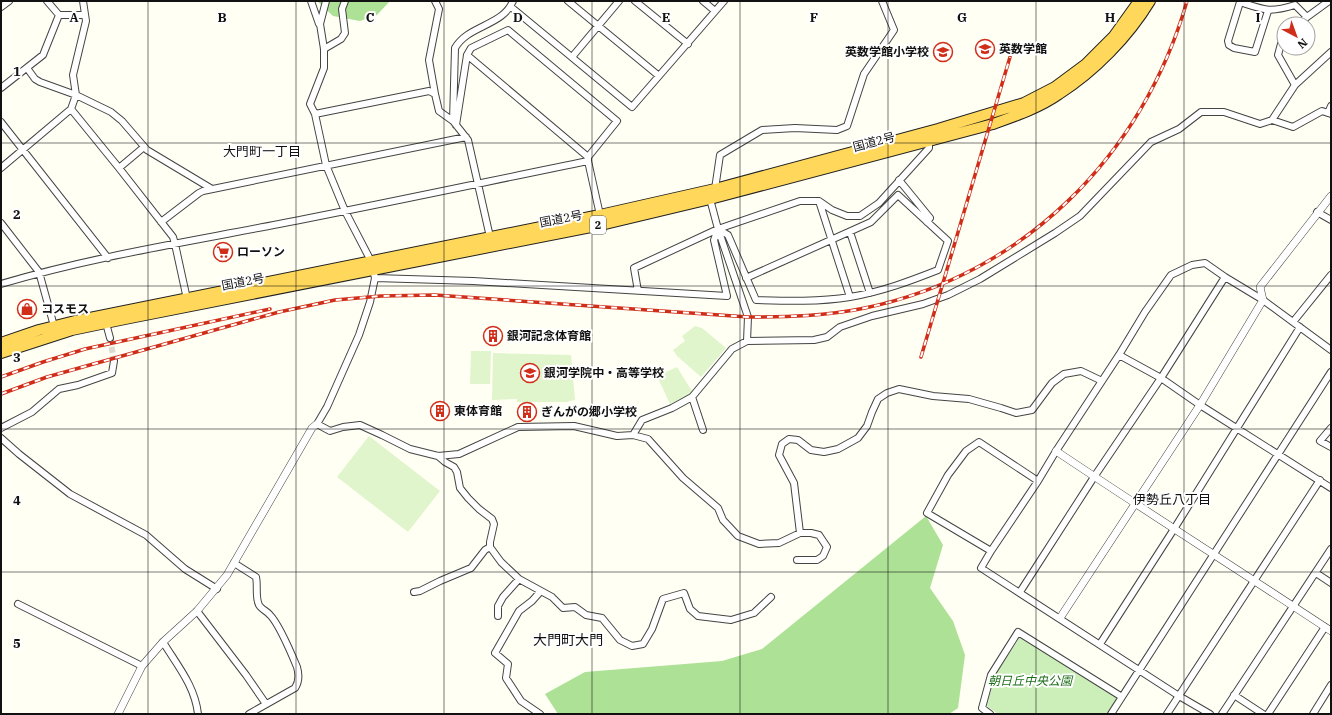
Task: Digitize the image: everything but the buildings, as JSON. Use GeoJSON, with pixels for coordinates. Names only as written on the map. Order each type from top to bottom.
{"type":"FeatureCollection","features":[{"type":"Feature","properties":{"kind":"highway","name":"国道2号"},"geometry":{"type":"LineString","coordinates":[[1,343],[54,326],[187,298],[373,270],[490,237],[600,215],[715,189],[938,129],[1024,103],[1055,87],[1086,64],[1114,36],[1139,1]]}},
{"type":"Feature","properties":{"kind":"highway","name":"国道2号"},"geometry":{"type":"LineString","coordinates":[[1,353],[72,330],[602,225],[710,199],[993,124],[1027,111],[1059,95],[1092,70],[1120,41],[1143,13],[1150,1]]}},
{"type":"Feature","properties":{"kind":"street"},"geometry":{"type":"LineString","coordinates":[[1,7],[9,1]]}},
{"type":"Feature","properties":{"kind":"street"},"geometry":{"type":"LineString","coordinates":[[47,1],[59,16]]}},
{"type":"Feature","properties":{"kind":"street"},"geometry":{"type":"LineString","coordinates":[[1,168],[72,109],[76,95],[73,75],[86,21],[83,1]]}},
{"type":"Feature","properties":{"kind":"street"},"geometry":{"type":"LineString","coordinates":[[118,714],[142,666],[163,642],[197,611],[217,589],[234,563],[312,428],[317,424],[327,407],[359,335],[370,302],[373,270],[345,211],[326,165],[315,114],[310,104],[324,68],[324,49],[320,24],[311,1]]}},
{"type":"Feature","properties":{"kind":"street"},"geometry":{"type":"LineString","coordinates":[[320,24],[326,1]]}},
{"type":"Feature","properties":{"kind":"street"},"geometry":{"type":"LineString","coordinates":[[324,49],[340,39],[345,33],[342,9],[345,1]]}},
{"type":"Feature","properties":{"kind":"street"},"geometry":{"type":"LineString","coordinates":[[434,1],[439,9],[429,60],[439,111],[454,123],[468,140],[479,183],[490,237]]}},
{"type":"Feature","properties":{"kind":"street"},"geometry":{"type":"LineString","coordinates":[[568,1],[660,76]]}},
{"type":"Feature","properties":{"kind":"street"},"geometry":{"type":"LineString","coordinates":[[572,57],[619,1]]}},
{"type":"Feature","properties":{"kind":"street"},"geometry":{"type":"LineString","coordinates":[[635,1],[688,44]]}},
{"type":"Feature","properties":{"kind":"street"},"geometry":{"type":"LineString","coordinates":[[703,1],[715,11]]}},
{"type":"Feature","properties":{"kind":"street"},"geometry":{"type":"LineString","coordinates":[[454,123],[455,48],[458,42],[468,34],[505,14],[512,4],[632,107],[724,1]]}},
{"type":"Feature","properties":{"kind":"street"},"geometry":{"type":"LineString","coordinates":[[715,189],[720,155],[762,130],[795,128],[837,130],[847,126],[864,74],[894,30],[882,1]]}},
{"type":"Feature","properties":{"kind":"street"},"geometry":{"type":"LineString","coordinates":[[1268,10],[1255,52],[1234,48],[1229,45],[1228,41],[1240,2],[1268,10],[1276,10],[1295,5],[1307,16],[1330,1]]}},
{"type":"Feature","properties":{"kind":"street"},"geometry":{"type":"LineString","coordinates":[[59,16],[85,15]]}},
{"type":"Feature","properties":{"kind":"street"},"geometry":{"type":"LineString","coordinates":[[1,88],[43,56],[59,16]]}},
{"type":"Feature","properties":{"kind":"street"},"geometry":{"type":"LineString","coordinates":[[1,284],[40,272],[345,211],[588,159],[617,121],[508,30],[471,48],[467,55],[454,123]]}},
{"type":"Feature","properties":{"kind":"street"},"geometry":{"type":"LineString","coordinates":[[1272,120],[1295,85],[1331,52]]}},
{"type":"Feature","properties":{"kind":"street"},"geometry":{"type":"LineString","coordinates":[[467,55],[588,159],[600,215]]}},
{"type":"Feature","properties":{"kind":"street"},"geometry":{"type":"LineString","coordinates":[[1279,56],[1295,85]]}},
{"type":"Feature","properties":{"kind":"street"},"geometry":{"type":"LineString","coordinates":[[27,68],[35,79],[40,82],[76,95],[111,112],[147,150],[212,189]]}},
{"type":"Feature","properties":{"kind":"street"},"geometry":{"type":"LineString","coordinates":[[315,114],[429,91],[435,94]]}},
{"type":"Feature","properties":{"kind":"street"},"geometry":{"type":"LineString","coordinates":[[633,435],[642,420],[672,408],[692,397],[732,349],[747,341],[814,340],[827,337],[840,327],[872,316],[923,304],[948,295],[986,275],[1080,216],[1151,142],[1179,129],[1201,112],[1224,112],[1260,124],[1272,120],[1293,127],[1322,111],[1329,114],[1331,106]]}},
{"type":"Feature","properties":{"kind":"street"},"geometry":{"type":"LineString","coordinates":[[72,109],[162,222],[172,237],[175,244],[187,298]]}},
{"type":"Feature","properties":{"kind":"street"},"geometry":{"type":"LineString","coordinates":[[1,122],[108,258]]}},
{"type":"Feature","properties":{"kind":"street"},"geometry":{"type":"LineString","coordinates":[[162,222],[199,193],[212,189],[466,137]]}},
{"type":"Feature","properties":{"kind":"street"},"geometry":{"type":"LineString","coordinates":[[638,291],[634,268],[718,229],[800,201],[819,201],[832,210],[847,216],[860,216],[879,203],[929,148],[929,140]]}},
{"type":"Feature","properties":{"kind":"street"},"geometry":{"type":"LineString","coordinates":[[119,168],[144,147]]}},
{"type":"Feature","properties":{"kind":"street"},"geometry":{"type":"LineString","coordinates":[[899,180],[930,218],[927,222]]}},
{"type":"Feature","properties":{"kind":"street"},"geometry":{"type":"LineString","coordinates":[[718,229],[728,234],[746,278],[756,300],[803,301],[850,297],[870,293],[903,283],[938,270],[948,241],[898,195],[872,222],[746,278]]}},
{"type":"Feature","properties":{"kind":"street"},"geometry":{"type":"LineString","coordinates":[[1060,618],[1200,405],[1263,300],[1260,287],[1331,196]]}},
{"type":"Feature","properties":{"kind":"street"},"geometry":{"type":"LineString","coordinates":[[710,199],[718,229],[748,317],[747,341]]}},
{"type":"Feature","properties":{"kind":"street"},"geometry":{"type":"LineString","coordinates":[[819,201],[850,297]]}},
{"type":"Feature","properties":{"kind":"street"},"geometry":{"type":"LineString","coordinates":[[1317,212],[1331,220]]}},
{"type":"Feature","properties":{"kind":"street"},"geometry":{"type":"LineString","coordinates":[[1,223],[40,272],[54,326]]}},
{"type":"Feature","properties":{"kind":"street"},"geometry":{"type":"LineString","coordinates":[[373,270],[472,281],[727,296],[714,240],[718,229]]}},
{"type":"Feature","properties":{"kind":"street"},"geometry":{"type":"LineString","coordinates":[[850,232],[870,293]]}},
{"type":"Feature","properties":{"kind":"street"},"geometry":{"type":"LineString","coordinates":[[1210,714],[1179,696],[981,568],[990,551],[1038,481],[1145,312],[1171,275],[1192,265],[1205,263],[1224,277],[1263,300],[1331,350]]}},
{"type":"Feature","properties":{"kind":"street"},"geometry":{"type":"LineString","coordinates":[[1293,322],[1331,275]]}},
{"type":"Feature","properties":{"kind":"street"},"geometry":{"type":"LineString","coordinates":[[1020,592],[1094,477],[1161,378],[1224,277]]}},
{"type":"Feature","properties":{"kind":"street"},"geometry":{"type":"LineString","coordinates":[[106,323],[110,338]]}},
{"type":"Feature","properties":{"kind":"street"},"geometry":{"type":"LineString","coordinates":[[1100,644],[1174,529],[1300,327]]}},
{"type":"Feature","properties":{"kind":"street"},"geometry":{"type":"LineString","coordinates":[[1119,355],[1161,378],[1200,405],[1331,488]]}},
{"type":"Feature","properties":{"kind":"street"},"geometry":{"type":"LineString","coordinates":[[1,428],[32,412],[59,389],[78,385],[112,373],[114,362]]}},
{"type":"Feature","properties":{"kind":"street"},"geometry":{"type":"LineString","coordinates":[[800,534],[794,483],[779,455],[782,444],[789,439],[798,440],[812,450],[824,452],[838,449],[858,438],[868,426],[878,399],[887,393],[899,389],[933,396],[969,399],[1016,414],[1032,410],[1052,383],[1064,374],[1081,371],[1102,381]]}},
{"type":"Feature","properties":{"kind":"street"},"geometry":{"type":"LineString","coordinates":[[1111,714],[1331,372]]}},
{"type":"Feature","properties":{"kind":"street"},"geometry":{"type":"LineString","coordinates":[[692,397],[704,430]]}},
{"type":"Feature","properties":{"kind":"street"},"geometry":{"type":"LineString","coordinates":[[317,424],[330,431],[343,427],[360,425],[382,434],[410,449],[438,456],[459,454],[518,427],[574,426],[617,436],[633,435],[648,439],[683,478],[718,508],[723,520],[738,536],[759,544],[779,543],[800,534],[811,532],[819,535],[827,547],[823,556],[817,560],[797,560]]}},
{"type":"Feature","properties":{"kind":"street"},"geometry":{"type":"LineString","coordinates":[[1331,428],[1320,441],[1331,447]]}},
{"type":"Feature","properties":{"kind":"street"},"geometry":{"type":"LineString","coordinates":[[1,438],[70,494],[146,535],[185,569],[217,589]]}},
{"type":"Feature","properties":{"kind":"street"},"geometry":{"type":"LineString","coordinates":[[990,551],[927,513],[948,475],[966,451],[979,442],[1038,481]]}},
{"type":"Feature","properties":{"kind":"street"},"geometry":{"type":"LineString","coordinates":[[1056,451],[1134,504],[1328,629],[1268,714]]}},
{"type":"Feature","properties":{"kind":"street"},"geometry":{"type":"LineString","coordinates":[[438,456],[454,467],[457,472],[460,488],[479,509],[492,519],[494,524],[490,547],[501,562],[519,579],[540,592],[552,597],[562,608],[575,607],[586,615],[602,618],[620,640],[632,646],[643,644],[652,629],[663,599],[684,593],[690,609],[698,616],[731,620],[754,613],[771,597]]}},
{"type":"Feature","properties":{"kind":"street"},"geometry":{"type":"LineString","coordinates":[[1167,714],[1320,480]]}},
{"type":"Feature","properties":{"kind":"street"},"geometry":{"type":"LineString","coordinates":[[414,592],[420,591],[471,568],[484,550],[490,547]]}},
{"type":"Feature","properties":{"kind":"street"},"geometry":{"type":"LineString","coordinates":[[1222,714],[1331,549]]}},
{"type":"Feature","properties":{"kind":"street"},"geometry":{"type":"LineString","coordinates":[[234,563],[256,577],[258,583],[258,601],[260,606],[270,615],[278,626],[297,668],[298,684],[295,688],[249,714]]}},
{"type":"Feature","properties":{"kind":"street"},"geometry":{"type":"LineString","coordinates":[[1316,573],[1331,583]]}},
{"type":"Feature","properties":{"kind":"street"},"geometry":{"type":"LineString","coordinates":[[498,616],[498,606],[503,597],[519,579]]}},
{"type":"Feature","properties":{"kind":"street"},"geometry":{"type":"LineString","coordinates":[[540,592],[532,601],[519,611],[495,653],[508,664],[506,678],[521,701],[540,714]]}},
{"type":"Feature","properties":{"kind":"street"},"geometry":{"type":"LineString","coordinates":[[18,604],[142,666]]}},
{"type":"Feature","properties":{"kind":"street"},"geometry":{"type":"LineString","coordinates":[[197,611],[246,675],[266,704]]}},
{"type":"Feature","properties":{"kind":"street"},"geometry":{"type":"LineString","coordinates":[[990,714],[981,711],[991,675],[1018,632],[1122,697]]}},
{"type":"Feature","properties":{"kind":"street"},"geometry":{"type":"LineString","coordinates":[[163,642],[187,680],[195,696],[198,714]]}},
{"type":"Feature","properties":{"kind":"street"},"geometry":{"type":"LineString","coordinates":[[1313,714],[1331,685]]}},
{"type":"Feature","properties":{"kind":"street"},"geometry":{"type":"LineString","coordinates":[[1234,695],[1263,714]]}},
{"type":"Feature","properties":{"kind":"green space"},"geometry":{"type":"Polygon","coordinates":[[[317,1],[390,1],[377,15],[360,21],[333,16],[317,1]]]}},
{"type":"Feature","properties":{"kind":"green space"},"geometry":{"type":"Polygon","coordinates":[[[695,326],[702,328],[726,348],[701,377],[677,356],[673,350],[685,341],[682,336],[695,326]]]}},
{"type":"Feature","properties":{"kind":"green space"},"geometry":{"type":"Polygon","coordinates":[[[471,351],[491,351],[490,384],[470,384],[471,351]]]}},
{"type":"Feature","properties":{"kind":"green space"},"geometry":{"type":"Polygon","coordinates":[[[493,353],[571,355],[575,400],[566,402],[517,402],[517,399],[492,400],[493,353]]]}},
{"type":"Feature","properties":{"kind":"green space"},"geometry":{"type":"Polygon","coordinates":[[[677,367],[693,393],[670,404],[657,376],[677,367]]]}},
{"type":"Feature","properties":{"kind":"green space"},"geometry":{"type":"Polygon","coordinates":[[[369,436],[440,491],[408,532],[337,477],[369,436]]]}},
{"type":"Feature","properties":{"kind":"green space"},"geometry":{"type":"Polygon","coordinates":[[[926,516],[943,545],[930,588],[953,621],[965,655],[958,708],[949,714],[558,714],[545,694],[585,672],[722,661],[762,649],[926,516]]]}},
{"type":"Feature","properties":{"kind":"green space","name":"朝日丘中央公園"},"geometry":{"type":"Polygon","coordinates":[[[1020,637],[1117,698],[1106,714],[998,714],[987,706],[995,675],[1020,637]]]}},
{"type":"Feature","properties":{"kind":"tunnel"},"geometry":{"type":"LineString","coordinates":[[110,338],[114,361]]}},
{"type":"Feature","properties":{"kind":"railway"},"geometry":{"type":"LineString","coordinates":[[1,394],[47,377],[279,312],[335,300],[381,296],[435,295],[763,317],[807,316],[850,311],[923,292],[976,268],[1025,237],[1069,200],[1108,157],[1140,109],[1167,57],[1187,1]]}},
{"type":"Feature","properties":{"kind":"railway"},"geometry":{"type":"LineString","coordinates":[[921,357],[1010,57]]}},
{"type":"Feature","properties":{"kind":"railway"},"geometry":{"type":"LineString","coordinates":[[1,377],[85,349],[270,309]]}},
{"type":"Feature","properties":{"kind":"place","name":"英数学館"},"geometry":{"type":"Point","coordinates":[985,49]}},
{"type":"Feature","properties":{"kind":"place","name":"英数学館小学校"},"geometry":{"type":"Point","coordinates":[943,52]}},
{"type":"Feature","properties":{"kind":"place","name":"ローソン"},"geometry":{"type":"Point","coordinates":[223,252]}},
{"type":"Feature","properties":{"kind":"place","name":"コスモス"},"geometry":{"type":"Point","coordinates":[27,309]}},
{"type":"Feature","properties":{"kind":"place","name":"銀河記念体育館"},"geometry":{"type":"Point","coordinates":[493,336]}},
{"type":"Feature","properties":{"kind":"place","name":"銀河学院中・高等学校"},"geometry":{"type":"Point","coordinates":[530,373]}},
{"type":"Feature","properties":{"kind":"place","name":"東体育館"},"geometry":{"type":"Point","coordinates":[440,411]}},
{"type":"Feature","properties":{"kind":"place","name":"ぎんがの郷小学校"},"geometry":{"type":"Point","coordinates":[527,412]}},
{"type":"Feature","properties":{"kind":"district","name":"大門町一丁目"},"geometry":{"type":"Point","coordinates":[262,151]}},
{"type":"Feature","properties":{"kind":"district","name":"伊勢丘八丁目"},"geometry":{"type":"Point","coordinates":[1172,499]}},
{"type":"Feature","properties":{"kind":"district","name":"大門町大門"},"geometry":{"type":"Point","coordinates":[568,640]}}]}
